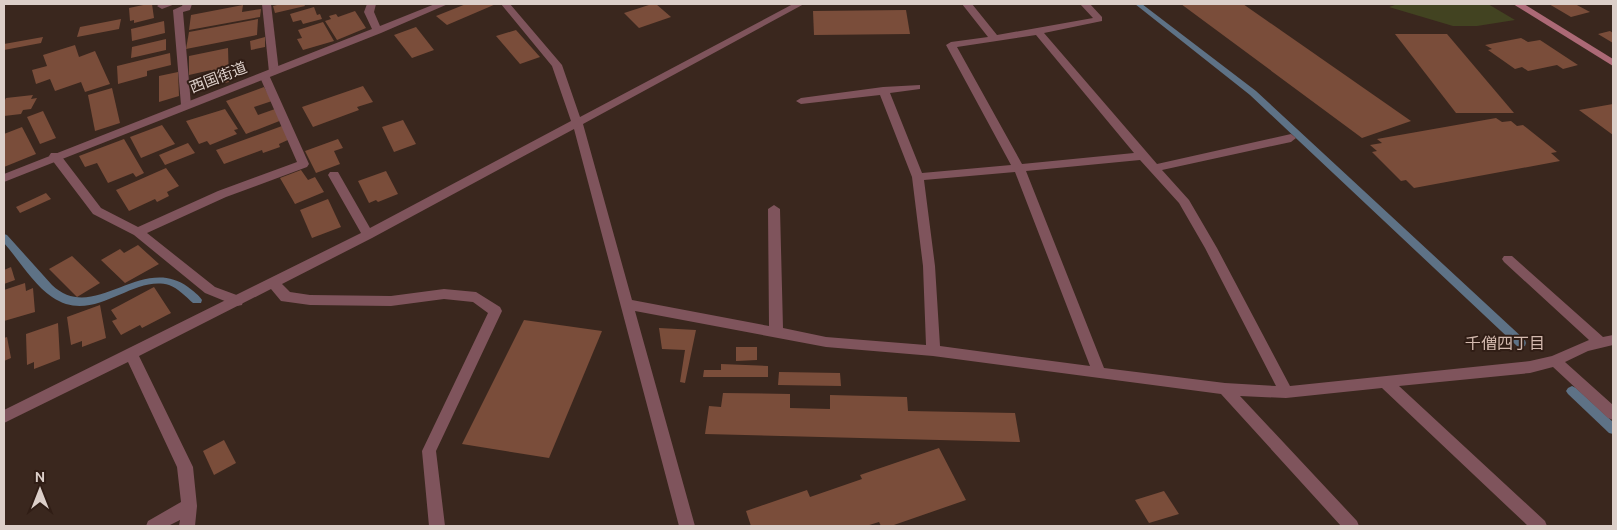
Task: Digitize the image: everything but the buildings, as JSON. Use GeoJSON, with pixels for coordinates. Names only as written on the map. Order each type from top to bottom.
{"type":"FeatureCollection","features":[{"type":"Feature","properties":{"kind":"main road"},"geometry":{"type":"LineString","coordinates":[[1518,4],[1613,63]]}},
{"type":"Feature","properties":{"kind":"street"},"geometry":{"type":"LineString","coordinates":[[186,104],[178,10],[187,8],[187,4]]}},
{"type":"Feature","properties":{"kind":"street"},"geometry":{"type":"LineString","coordinates":[[138,232],[222,194],[303,164],[269,74],[266,4]]}},
{"type":"Feature","properties":{"kind":"street"},"geometry":{"type":"LineString","coordinates":[[371,4],[369,12],[378,31]]}},
{"type":"Feature","properties":{"kind":"street","name":"西国街道"},"geometry":{"type":"LineString","coordinates":[[4,178],[186,104],[269,74],[443,4]]}},
{"type":"Feature","properties":{"kind":"street"},"geometry":{"type":"LineString","coordinates":[[505,4],[557,65],[577,122],[687,526]]}},
{"type":"Feature","properties":{"kind":"street"},"geometry":{"type":"LineString","coordinates":[[4,417],[368,234],[799,4]]}},
{"type":"Feature","properties":{"kind":"street"},"geometry":{"type":"LineString","coordinates":[[967,4],[993,37]]}},
{"type":"Feature","properties":{"kind":"street"},"geometry":{"type":"LineString","coordinates":[[1085,4],[1099,19],[1038,32],[993,37],[951,45],[1019,168],[1099,372]]}},
{"type":"Feature","properties":{"kind":"street"},"geometry":{"type":"LineString","coordinates":[[1038,32],[1143,156],[1156,168],[1183,200],[1211,248],[1286,392]]}},
{"type":"Feature","properties":{"kind":"street"},"geometry":{"type":"LineString","coordinates":[[801,100],[916,87]]}},
{"type":"Feature","properties":{"kind":"street"},"geometry":{"type":"LineString","coordinates":[[883,90],[918,176],[928,266],[933,351]]}},
{"type":"Feature","properties":{"kind":"street"},"geometry":{"type":"LineString","coordinates":[[1156,168],[1291,138]]}},
{"type":"Feature","properties":{"kind":"street"},"geometry":{"type":"LineString","coordinates":[[55,156],[97,210],[138,232],[210,290],[237,301]]}},
{"type":"Feature","properties":{"kind":"street"},"geometry":{"type":"LineString","coordinates":[[918,176],[1143,156]]}},
{"type":"Feature","properties":{"kind":"street"},"geometry":{"type":"LineString","coordinates":[[334,175],[368,234]]}},
{"type":"Feature","properties":{"kind":"street"},"geometry":{"type":"LineString","coordinates":[[774,209],[776,332]]}},
{"type":"Feature","properties":{"kind":"street"},"geometry":{"type":"LineString","coordinates":[[1508,259],[1607,341]]}},
{"type":"Feature","properties":{"kind":"street"},"geometry":{"type":"LineString","coordinates":[[273,283],[286,298],[391,301],[444,294],[476,297],[495,312],[429,451],[437,526]]}},
{"type":"Feature","properties":{"kind":"street"},"geometry":{"type":"LineString","coordinates":[[627,304],[826,342],[933,351],[1225,389],[1286,392],[1530,367],[1555,361],[1584,346],[1607,341]]}},
{"type":"Feature","properties":{"kind":"street"},"geometry":{"type":"LineString","coordinates":[[131,354],[185,467],[189,506],[187,526]]}},
{"type":"Feature","properties":{"kind":"street"},"geometry":{"type":"LineString","coordinates":[[1555,361],[1613,414]]}},
{"type":"Feature","properties":{"kind":"street"},"geometry":{"type":"LineString","coordinates":[[1386,383],[1539,526]]}},
{"type":"Feature","properties":{"kind":"street"},"geometry":{"type":"LineString","coordinates":[[1225,389],[1351,526]]}},
{"type":"Feature","properties":{"kind":"street"},"geometry":{"type":"LineString","coordinates":[[154,526],[189,506]]}},
{"type":"Feature","properties":{"kind":"green space"},"geometry":{"type":"Polygon","coordinates":[[[1398,4],[1488,4],[1515,20],[1477,26],[1453,26],[1389,7],[1398,4]]]}},
{"type":"Feature","properties":{"kind":"waterway"},"geometry":{"type":"LineString","coordinates":[[1138,4],[1253,93],[1521,343]]}},
{"type":"Feature","properties":{"kind":"waterway"},"geometry":{"type":"LineString","coordinates":[[4,237],[49,288],[55,294],[68,301],[96,300],[140,284],[154,281],[172,282],[197,300]]}},
{"type":"Feature","properties":{"kind":"waterway"},"geometry":{"type":"LineString","coordinates":[[1572,391],[1613,429]]}},
{"type":"Feature","properties":{"kind":"district","name":"千僧四丁目"},"geometry":{"type":"Point","coordinates":[1505,343]}}]}
